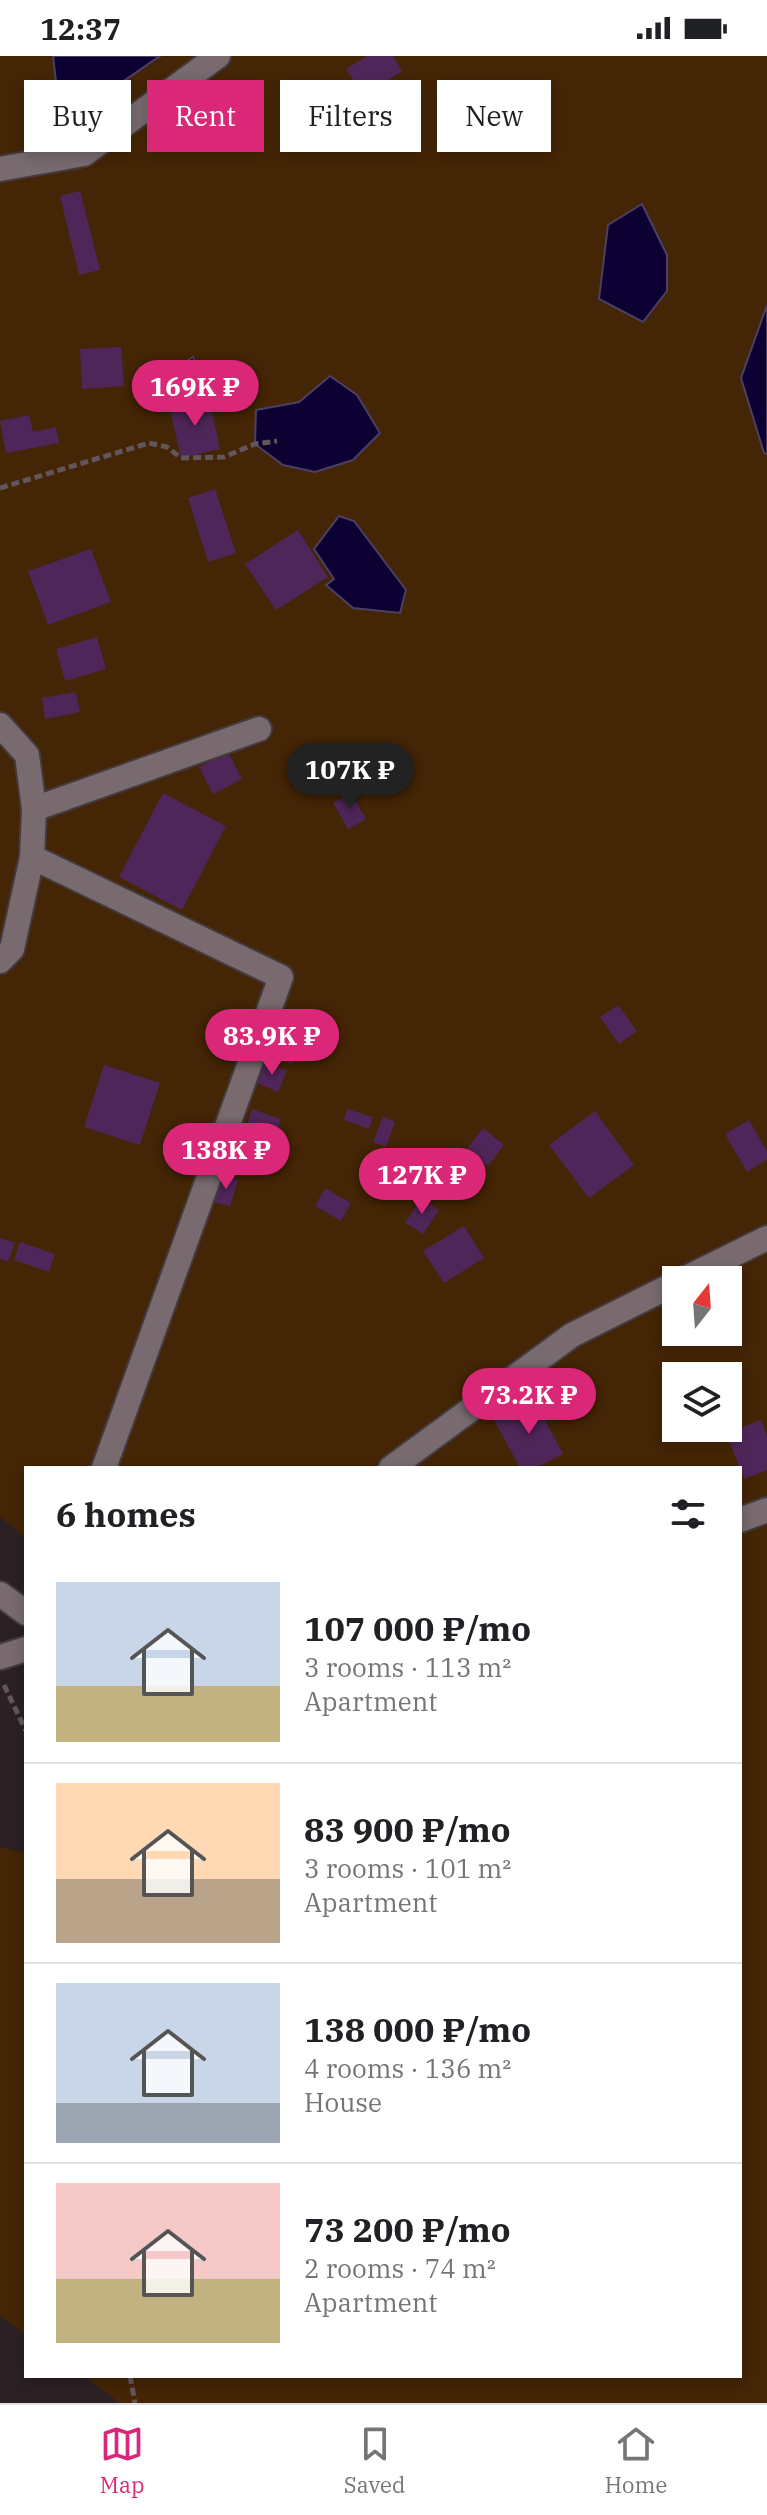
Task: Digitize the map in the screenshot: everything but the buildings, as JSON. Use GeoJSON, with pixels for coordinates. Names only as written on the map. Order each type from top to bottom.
{"type":"FeatureCollection","features":[{"type":"Feature","properties":{"kind":"street"},"geometry":{"type":"LineString","coordinates":[[0,169],[84,154],[218,56]]}},
{"type":"Feature","properties":{"kind":"street"},"geometry":{"type":"LineString","coordinates":[[0,725],[27,755],[34,809],[32,857],[12,949],[0,961]]}},
{"type":"Feature","properties":{"kind":"street"},"geometry":{"type":"LineString","coordinates":[[34,809],[259,729]]}},
{"type":"Feature","properties":{"kind":"street"},"geometry":{"type":"LineString","coordinates":[[32,857],[281,977],[105,1466]]}},
{"type":"Feature","properties":{"kind":"street"},"geometry":{"type":"LineString","coordinates":[[710,1266],[767,1238]]}},
{"type":"Feature","properties":{"kind":"street"},"geometry":{"type":"LineString","coordinates":[[394,1466],[572,1335],[662,1290]]}},
{"type":"Feature","properties":{"kind":"street"},"geometry":{"type":"LineString","coordinates":[[742,1519],[767,1510]]}},
{"type":"Feature","properties":{"kind":"street"},"geometry":{"type":"LineString","coordinates":[[0,1594],[24,1612]]}},
{"type":"Feature","properties":{"kind":"street"},"geometry":{"type":"LineString","coordinates":[[0,1657],[24,1650]]}},
{"type":"Feature","properties":{"kind":"path"},"geometry":{"type":"LineString","coordinates":[[0,488],[149,443],[167,447],[181,458],[224,457],[255,444],[277,441]]}},
{"type":"Feature","properties":{"kind":"path"},"geometry":{"type":"LineString","coordinates":[[0,1679],[24,1727]]}},
{"type":"Feature","properties":{"kind":"path"},"geometry":{"type":"LineString","coordinates":[[130,2378],[135,2403]]}},
{"type":"Feature","properties":{"kind":"shaded area"},"geometry":{"type":"Polygon","coordinates":[[[0,56],[53,56],[56,80],[24,80],[24,152],[131,152],[131,80],[125,80],[160,56],[767,56],[767,305],[741,378],[764,453],[767,454],[767,2403],[120,2403],[86,2378],[742,2378],[742,1466],[24,1466],[24,1536],[0,1517],[0,56]]]}},
{"type":"Feature","properties":{"kind":"shaded area"},"geometry":{"type":"Polygon","coordinates":[[[53,56],[160,56],[125,80],[56,80],[53,56]]]}},
{"type":"Feature","properties":{"kind":"shaded area"},"geometry":{"type":"Polygon","coordinates":[[[642,204],[667,255],[667,291],[643,322],[599,299],[608,225],[642,204]]]}},
{"type":"Feature","properties":{"kind":"shaded area"},"geometry":{"type":"Polygon","coordinates":[[[767,305],[767,454],[764,453],[741,378],[767,305]]]}},
{"type":"Feature","properties":{"kind":"shaded area"},"geometry":{"type":"Polygon","coordinates":[[[193,357],[196,366],[185,373],[177,388],[148,370],[155,361],[180,365],[193,357]]]}},
{"type":"Feature","properties":{"kind":"shaded area"},"geometry":{"type":"Polygon","coordinates":[[[330,376],[357,395],[380,433],[353,460],[315,472],[283,465],[255,444],[256,410],[299,402],[330,376]]]}},
{"type":"Feature","properties":{"kind":"shaded area"},"geometry":{"type":"Polygon","coordinates":[[[339,516],[354,521],[406,590],[400,613],[353,608],[326,585],[334,579],[314,549],[339,516]]]}},
{"type":"Feature","properties":{"kind":"shaded area"},"geometry":{"type":"Polygon","coordinates":[[[0,1847],[24,1853],[24,2334],[0,2316],[0,1847]]]}}]}
